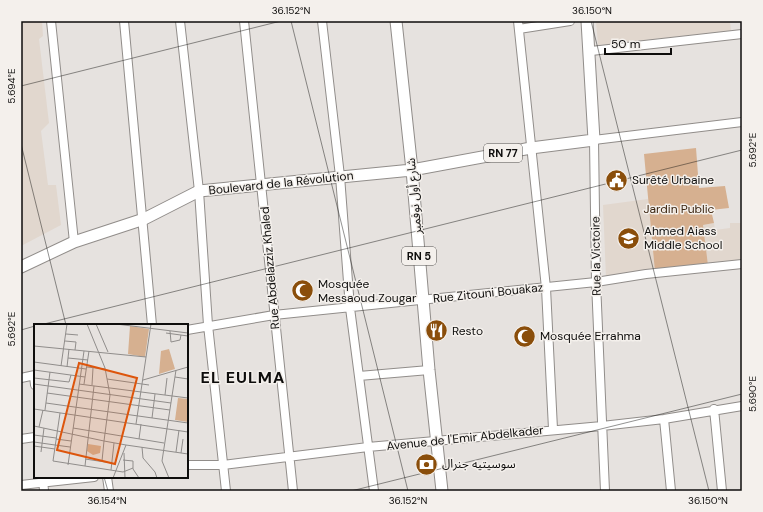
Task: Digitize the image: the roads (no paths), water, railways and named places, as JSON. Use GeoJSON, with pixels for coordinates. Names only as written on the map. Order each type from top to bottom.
{"type":"FeatureCollection","features":[{"type":"Feature","properties":{"kind":"main road","name":"شارع أول نوفمبر"},"geometry":{"type":"LineString","coordinates":[[396,21],[412,170],[429,370],[442,491]]}},
{"type":"Feature","properties":{"kind":"main road","name":"Rue la Victoire"},"geometry":{"type":"LineString","coordinates":[[587,21],[590,51],[594,140]]}},
{"type":"Feature","properties":{"kind":"main road","name":"RN 77"},"geometry":{"type":"LineString","coordinates":[[412,170],[531,148],[594,140]]}},
{"type":"Feature","properties":{"kind":"main road","name":"Boulevard de la Révolution"},"geometry":{"type":"LineString","coordinates":[[21,267],[74,242],[144,219],[199,191],[412,170]]}},
{"type":"Feature","properties":{"kind":"street"},"geometry":{"type":"LineString","coordinates":[[51,21],[74,242]]}},
{"type":"Feature","properties":{"kind":"street"},"geometry":{"type":"LineString","coordinates":[[124,21],[144,219],[152,324]]}},
{"type":"Feature","properties":{"kind":"street"},"geometry":{"type":"LineString","coordinates":[[180,21],[199,191],[208,325],[226,491]]}},
{"type":"Feature","properties":{"kind":"street","name":"Rue Abdelazziz Khaled"},"geometry":{"type":"LineString","coordinates":[[244,21],[293,491]]}},
{"type":"Feature","properties":{"kind":"street"},"geometry":{"type":"LineString","coordinates":[[322,21],[340,176],[350,308],[374,491]]}},
{"type":"Feature","properties":{"kind":"street"},"geometry":{"type":"LineString","coordinates":[[553,429],[546,288],[519,25],[570,21]]}},
{"type":"Feature","properties":{"kind":"street"},"geometry":{"type":"LineString","coordinates":[[590,51],[742,34]]}},
{"type":"Feature","properties":{"kind":"street"},"geometry":{"type":"LineString","coordinates":[[594,140],[742,122]]}},
{"type":"Feature","properties":{"kind":"street","name":"Rue la Victoire"},"geometry":{"type":"LineString","coordinates":[[594,140],[596,282],[605,491]]}},
{"type":"Feature","properties":{"kind":"street","name":"Rue Zitouni Bouakaz"},"geometry":{"type":"LineString","coordinates":[[188,330],[208,325],[274,315],[546,288],[646,274],[742,264]]}},
{"type":"Feature","properties":{"kind":"street"},"geometry":{"type":"LineString","coordinates":[[359,376],[429,370]]}},
{"type":"Feature","properties":{"kind":"street"},"geometry":{"type":"LineString","coordinates":[[21,378],[34,376]]}},
{"type":"Feature","properties":{"kind":"street","name":"Avenue de l'Emir Abdelkader"},"geometry":{"type":"LineString","coordinates":[[188,465],[223,464],[368,447],[553,429],[602,426],[664,419],[714,409],[742,406]]}},
{"type":"Feature","properties":{"kind":"street"},"geometry":{"type":"LineString","coordinates":[[714,409],[722,491]]}},
{"type":"Feature","properties":{"kind":"street"},"geometry":{"type":"LineString","coordinates":[[664,419],[671,491]]}},
{"type":"Feature","properties":{"kind":"street"},"geometry":{"type":"LineString","coordinates":[[21,439],[34,438]]}},
{"type":"Feature","properties":{"kind":"street"},"geometry":{"type":"LineString","coordinates":[[21,484],[44,484],[87,478]]}},
{"type":"Feature","properties":{"kind":"street"},"geometry":{"type":"LineString","coordinates":[[107,478],[109,491]]}},
{"type":"Feature","properties":{"kind":"place","name":"Surêté Urbaine"},"geometry":{"type":"Point","coordinates":[617,180]}},
{"type":"Feature","properties":{"kind":"place","name":"Ahmed Aiass Middle School"},"geometry":{"type":"Point","coordinates":[628,238]}},
{"type":"Feature","properties":{"kind":"place","name":"Mosquée Messaoud Zougar"},"geometry":{"type":"Point","coordinates":[303,291]}},
{"type":"Feature","properties":{"kind":"place","name":"Resto"},"geometry":{"type":"Point","coordinates":[436,331]}},
{"type":"Feature","properties":{"kind":"place","name":"Mosquée Errahma"},"geometry":{"type":"Point","coordinates":[525,336]}},
{"type":"Feature","properties":{"kind":"place","name":"سوسيتيه جنرال"},"geometry":{"type":"Point","coordinates":[426,464]}},
{"type":"Feature","properties":{"kind":"district","name":"EL EULMA"},"geometry":{"type":"Point","coordinates":[243,377]}},
{"type":"Feature","properties":{"kind":"park label","name":"Jardin Public"},"geometry":{"type":"Point","coordinates":[679,209]}}]}
